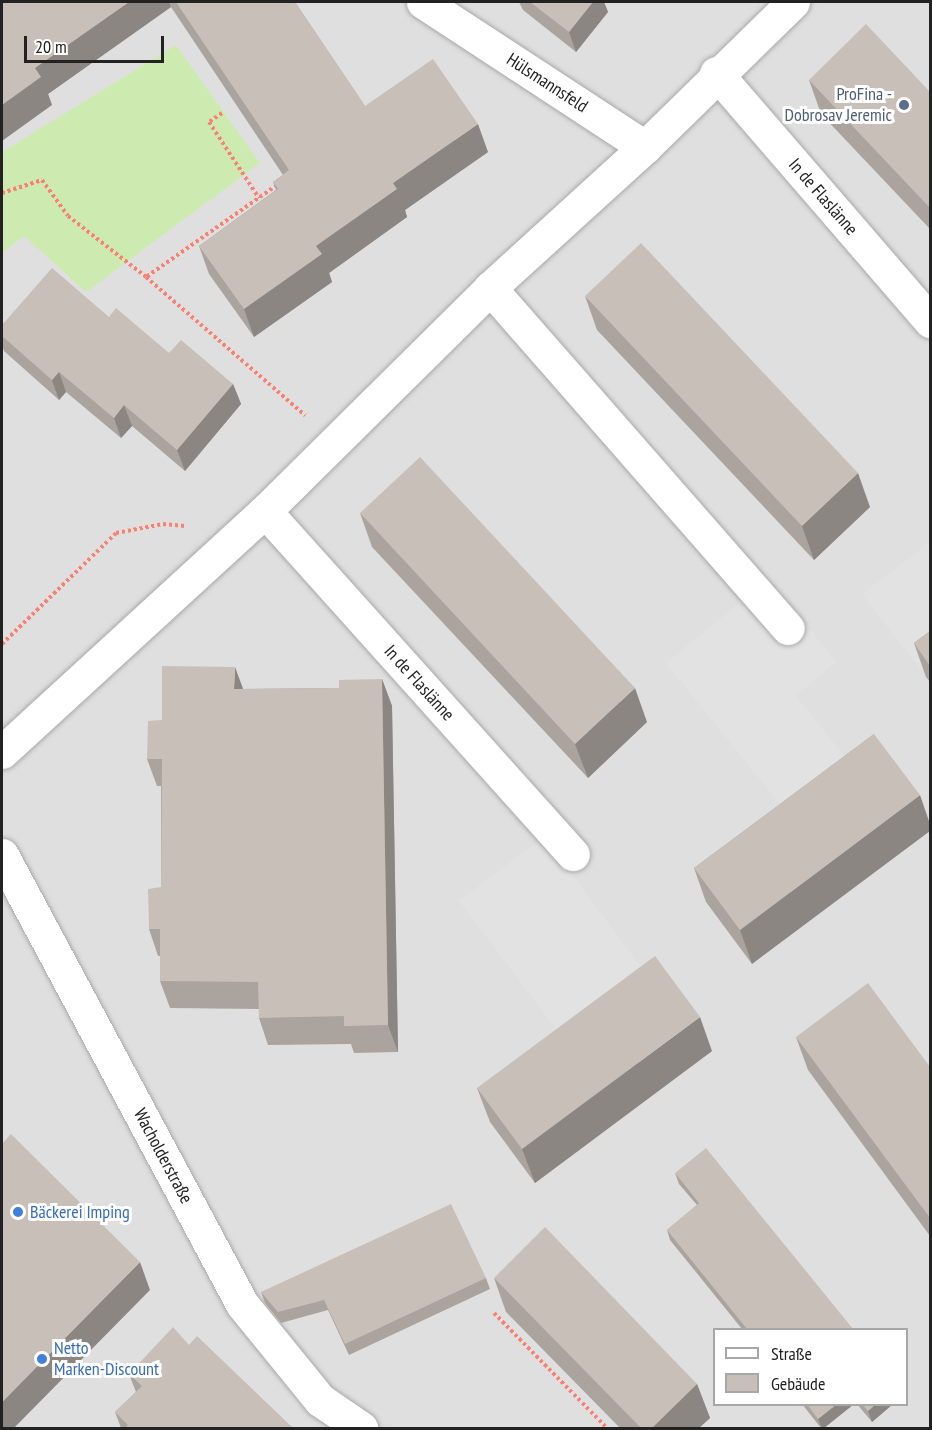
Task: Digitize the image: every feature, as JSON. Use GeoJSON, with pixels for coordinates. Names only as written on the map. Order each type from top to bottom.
{"type":"FeatureCollection","features":[{"type":"Feature","properties":{"kind":"street"},"geometry":{"type":"LineString","coordinates":[[2,752],[265,511],[490,288],[645,147],[716,73],[793,2]]}},
{"type":"Feature","properties":{"kind":"street","name":"Hülsmannsfeld"},"geometry":{"type":"LineString","coordinates":[[443,7],[645,147]]}},
{"type":"Feature","properties":{"kind":"street","name":"In de Flaslänne"},"geometry":{"type":"LineString","coordinates":[[716,73],[930,321]]}},
{"type":"Feature","properties":{"kind":"street"},"geometry":{"type":"LineString","coordinates":[[490,288],[788,628]]}},
{"type":"Feature","properties":{"kind":"street","name":"In de Flaslänne"},"geometry":{"type":"LineString","coordinates":[[265,511],[573,854]]}},
{"type":"Feature","properties":{"kind":"street","name":"Wacholderstraße"},"geometry":{"type":"LineString","coordinates":[[2,855],[242,1304],[320,1400],[361,1428]]}},
{"type":"Feature","properties":{"kind":"path"},"geometry":{"type":"LineString","coordinates":[[222,113],[209,122],[259,198]]}},
{"type":"Feature","properties":{"kind":"path"},"geometry":{"type":"LineString","coordinates":[[146,277],[287,178]]}},
{"type":"Feature","properties":{"kind":"path"},"geometry":{"type":"LineString","coordinates":[[2,193],[42,180],[69,216],[146,277],[335,441]]}},
{"type":"Feature","properties":{"kind":"path"},"geometry":{"type":"LineString","coordinates":[[2,644],[116,533],[163,524],[193,527]]}},
{"type":"Feature","properties":{"kind":"path"},"geometry":{"type":"LineString","coordinates":[[494,1313],[607,1428]]}},
{"type":"Feature","properties":{"kind":"shaded area"},"geometry":{"type":"Polygon","coordinates":[[[2,2],[930,2],[930,1428],[2,1428],[2,2]]]}},
{"type":"Feature","properties":{"kind":"shaded area"},"geometry":{"type":"Polygon","coordinates":[[[930,542],[930,663],[921,670],[862,594],[930,542]]]}},
{"type":"Feature","properties":{"kind":"shaded area"},"geometry":{"type":"Polygon","coordinates":[[[769,579],[836,662],[796,696],[854,768],[791,818],[666,663],[769,579]]]}},
{"type":"Feature","properties":{"kind":"shaded area"},"geometry":{"type":"Polygon","coordinates":[[[544,837],[650,979],[566,1042],[459,901],[544,837]]]}},
{"type":"Feature","properties":{"kind":"green space"},"geometry":{"type":"Polygon","coordinates":[[[176,45],[260,163],[86,292],[24,236],[2,253],[2,152],[176,45]]]}},
{"type":"Feature","properties":{"kind":"building"},"geometry":{"type":"Polygon","coordinates":[[[2,2],[129,2],[35,68],[41,77],[2,105],[2,2]]]}},
{"type":"Feature","properties":{"kind":"building"},"geometry":{"type":"Polygon","coordinates":[[[176,2],[295,2],[365,106],[433,59],[478,124],[393,183],[397,189],[316,246],[322,254],[244,309],[199,246],[278,189],[273,182],[289,170],[176,2]]]}},
{"type":"Feature","properties":{"kind":"building"},"geometry":{"type":"Polygon","coordinates":[[[530,2],[593,2],[569,32],[530,2]]]}},
{"type":"Feature","properties":{"kind":"building"},"geometry":{"type":"Polygon","coordinates":[[[866,24],[930,92],[930,208],[809,80],[866,24]]]}},
{"type":"Feature","properties":{"kind":"building"},"geometry":{"type":"Polygon","coordinates":[[[641,243],[858,473],[802,526],[585,296],[641,243]]]}},
{"type":"Feature","properties":{"kind":"building"},"geometry":{"type":"Polygon","coordinates":[[[52,268],[109,317],[116,308],[169,353],[181,340],[233,384],[177,450],[124,405],[114,418],[59,372],[52,380],[2,336],[2,325],[52,268]]]}},
{"type":"Feature","properties":{"kind":"building"},"geometry":{"type":"Polygon","coordinates":[[[420,457],[635,688],[575,744],[360,513],[420,457]]]}},
{"type":"Feature","properties":{"kind":"building"},"geometry":{"type":"Polygon","coordinates":[[[930,631],[930,666],[914,643],[930,631]]]}},
{"type":"Feature","properties":{"kind":"building"},"geometry":{"type":"Polygon","coordinates":[[[162,666],[235,667],[234,689],[339,688],[339,680],[382,679],[388,1025],[344,1026],[344,1016],[259,1018],[258,982],[160,981],[160,929],[149,929],[148,889],[161,887],[162,759],[147,759],[148,721],[162,720],[162,666]]]}},
{"type":"Feature","properties":{"kind":"building"},"geometry":{"type":"Polygon","coordinates":[[[874,734],[920,795],[740,930],[694,868],[874,734]]]}},
{"type":"Feature","properties":{"kind":"building"},"geometry":{"type":"Polygon","coordinates":[[[655,956],[700,1017],[522,1149],[477,1088],[655,956]]]}},
{"type":"Feature","properties":{"kind":"building"},"geometry":{"type":"Polygon","coordinates":[[[868,983],[930,1067],[930,1218],[796,1037],[868,983]]]}},
{"type":"Feature","properties":{"kind":"building","name":"Netto Marken-Discount"},"geometry":{"type":"Polygon","coordinates":[[[11,1134],[140,1262],[2,1402],[2,1144],[11,1134]]]}},
{"type":"Feature","properties":{"kind":"building"},"geometry":{"type":"Polygon","coordinates":[[[706,1148],[852,1328],[746,1328],[667,1230],[699,1203],[675,1173],[706,1148]]]}},
{"type":"Feature","properties":{"kind":"building"},"geometry":{"type":"Polygon","coordinates":[[[451,1204],[486,1278],[345,1344],[324,1300],[278,1312],[261,1292],[451,1204]]]}},
{"type":"Feature","properties":{"kind":"building"},"geometry":{"type":"Polygon","coordinates":[[[545,1227],[697,1384],[652,1428],[641,1428],[494,1278],[545,1227]]]}},
{"type":"Feature","properties":{"kind":"building"},"geometry":{"type":"Polygon","coordinates":[[[173,1327],[189,1345],[197,1336],[293,1428],[125,1428],[128,1425],[115,1412],[142,1386],[129,1374],[173,1327]]]}},
{"type":"Feature","properties":{"kind":"building"},"geometry":{"type":"Polygon","coordinates":[[[808,1406],[834,1406],[818,1419],[808,1406]]]}},
{"type":"Feature","properties":{"kind":"building"},"geometry":{"type":"Polygon","coordinates":[[[864,1406],[874,1406],[868,1411],[864,1406]]]}},
{"type":"Feature","properties":{"kind":"place","name":"ProFina - Dobrosav Jeremic"},"geometry":{"type":"Point","coordinates":[904,105]}},
{"type":"Feature","properties":{"kind":"place","name":"Bäckerei Imping"},"geometry":{"type":"Point","coordinates":[18,1212]}},
{"type":"Feature","properties":{"kind":"place","name":"Netto Marken-Discount"},"geometry":{"type":"Point","coordinates":[42,1359]}}]}
